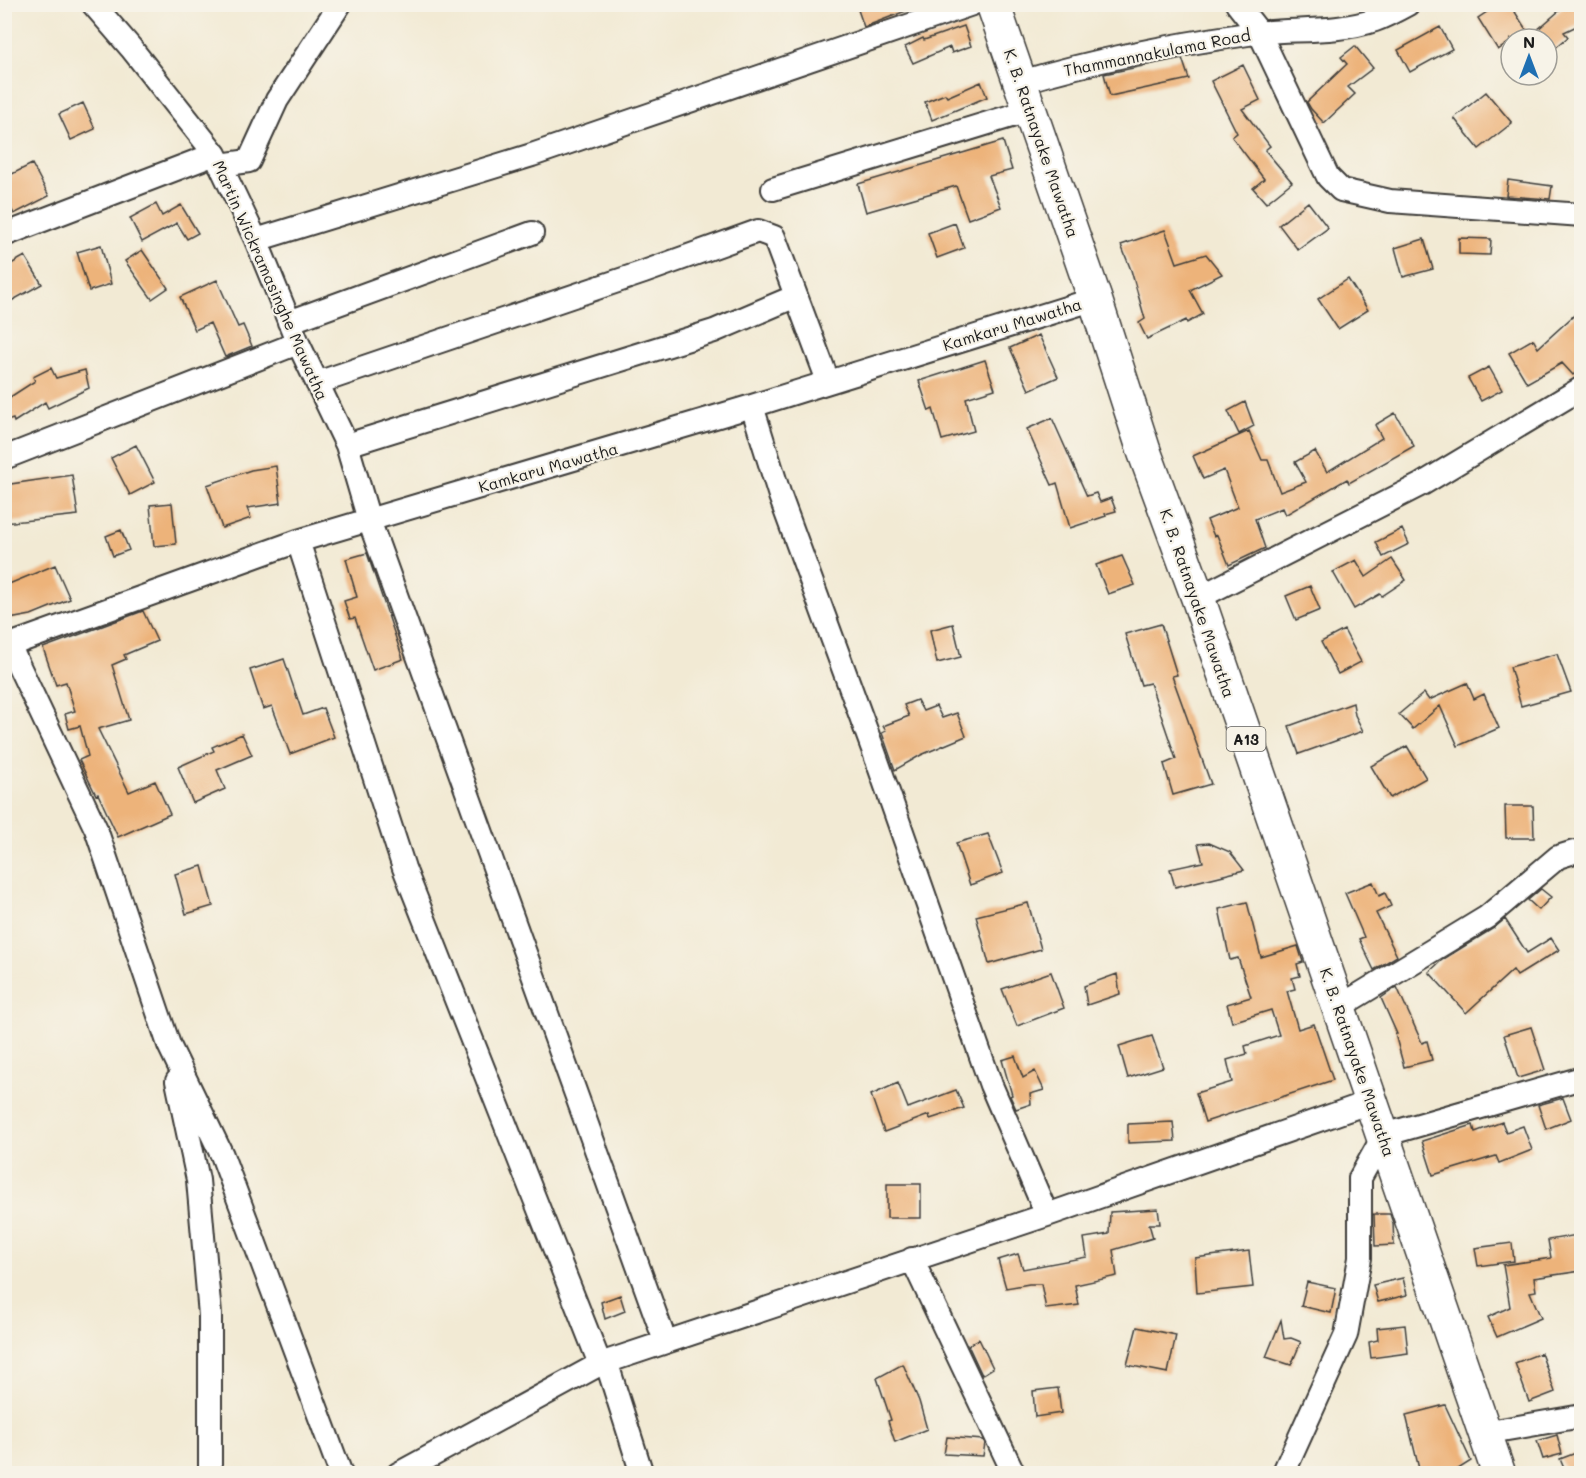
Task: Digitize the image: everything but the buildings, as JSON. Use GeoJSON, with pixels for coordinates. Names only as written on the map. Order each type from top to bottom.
{"type":"FeatureCollection","features":[{"type":"Feature","properties":{"kind":"highway","name":"K. B. Ratnayake Mawatha"},"geometry":{"type":"LineString","coordinates":[[993,4],[1095,298],[1144,452],[1198,598],[1499,1473]]}},
{"type":"Feature","properties":{"kind":"street"},"geometry":{"type":"LineString","coordinates":[[4,235],[218,160],[249,161],[278,100],[340,4]]}},
{"type":"Feature","properties":{"kind":"street"},"geometry":{"type":"LineString","coordinates":[[256,240],[532,155],[972,4]]}},
{"type":"Feature","properties":{"kind":"street"},"geometry":{"type":"LineString","coordinates":[[1237,4],[1258,32],[1328,177],[1341,190],[1390,201],[1581,215]]}},
{"type":"Feature","properties":{"kind":"street","name":"Thammannakulama Road"},"geometry":{"type":"LineString","coordinates":[[772,189],[1026,96],[1080,64],[1258,32],[1335,28],[1374,20],[1408,4]]}},
{"type":"Feature","properties":{"kind":"street","name":"Martin Wickramasinghe Mawatha"},"geometry":{"type":"LineString","coordinates":[[101,7],[218,160],[256,240],[293,332],[347,445],[369,519],[665,1341]]}},
{"type":"Feature","properties":{"kind":"street"},"geometry":{"type":"LineString","coordinates":[[317,383],[758,231],[774,237],[828,381]]}},
{"type":"Feature","properties":{"kind":"street"},"geometry":{"type":"LineString","coordinates":[[4,458],[293,332],[532,233]]}},
{"type":"Feature","properties":{"kind":"street"},"geometry":{"type":"LineString","coordinates":[[347,445],[714,331],[796,296]]}},
{"type":"Feature","properties":{"kind":"street","name":"Kamkaru Mawatha"},"geometry":{"type":"LineString","coordinates":[[7,646],[298,541],[752,406],[1095,298]]}},
{"type":"Feature","properties":{"kind":"street"},"geometry":{"type":"LineString","coordinates":[[1198,598],[1422,484],[1581,388]]}},
{"type":"Feature","properties":{"kind":"street"},"geometry":{"type":"LineString","coordinates":[[752,406],[780,496],[874,752],[991,1085],[1047,1215]]}},
{"type":"Feature","properties":{"kind":"street"},"geometry":{"type":"LineString","coordinates":[[298,541],[404,868],[603,1363],[642,1473]]}},
{"type":"Feature","properties":{"kind":"street"},"geometry":{"type":"LineString","coordinates":[[7,646],[96,829],[170,1045],[222,1155],[341,1473]]}},
{"type":"Feature","properties":{"kind":"street"},"geometry":{"type":"LineString","coordinates":[[1339,1007],[1487,917],[1558,857],[1581,852]]}},
{"type":"Feature","properties":{"kind":"street"},"geometry":{"type":"LineString","coordinates":[[170,1045],[198,1180],[209,1304],[210,1473]]}},
{"type":"Feature","properties":{"kind":"street"},"geometry":{"type":"LineString","coordinates":[[1284,1473],[1346,1335],[1360,1258],[1360,1178],[1384,1135],[1581,1078]]}},
{"type":"Feature","properties":{"kind":"street"},"geometry":{"type":"LineString","coordinates":[[398,1473],[603,1363],[1047,1215],[1372,1101]]}},
{"type":"Feature","properties":{"kind":"street"},"geometry":{"type":"LineString","coordinates":[[912,1259],[1014,1473]]}},
{"type":"Feature","properties":{"kind":"street"},"geometry":{"type":"LineString","coordinates":[[1484,1432],[1581,1416]]}}]}
